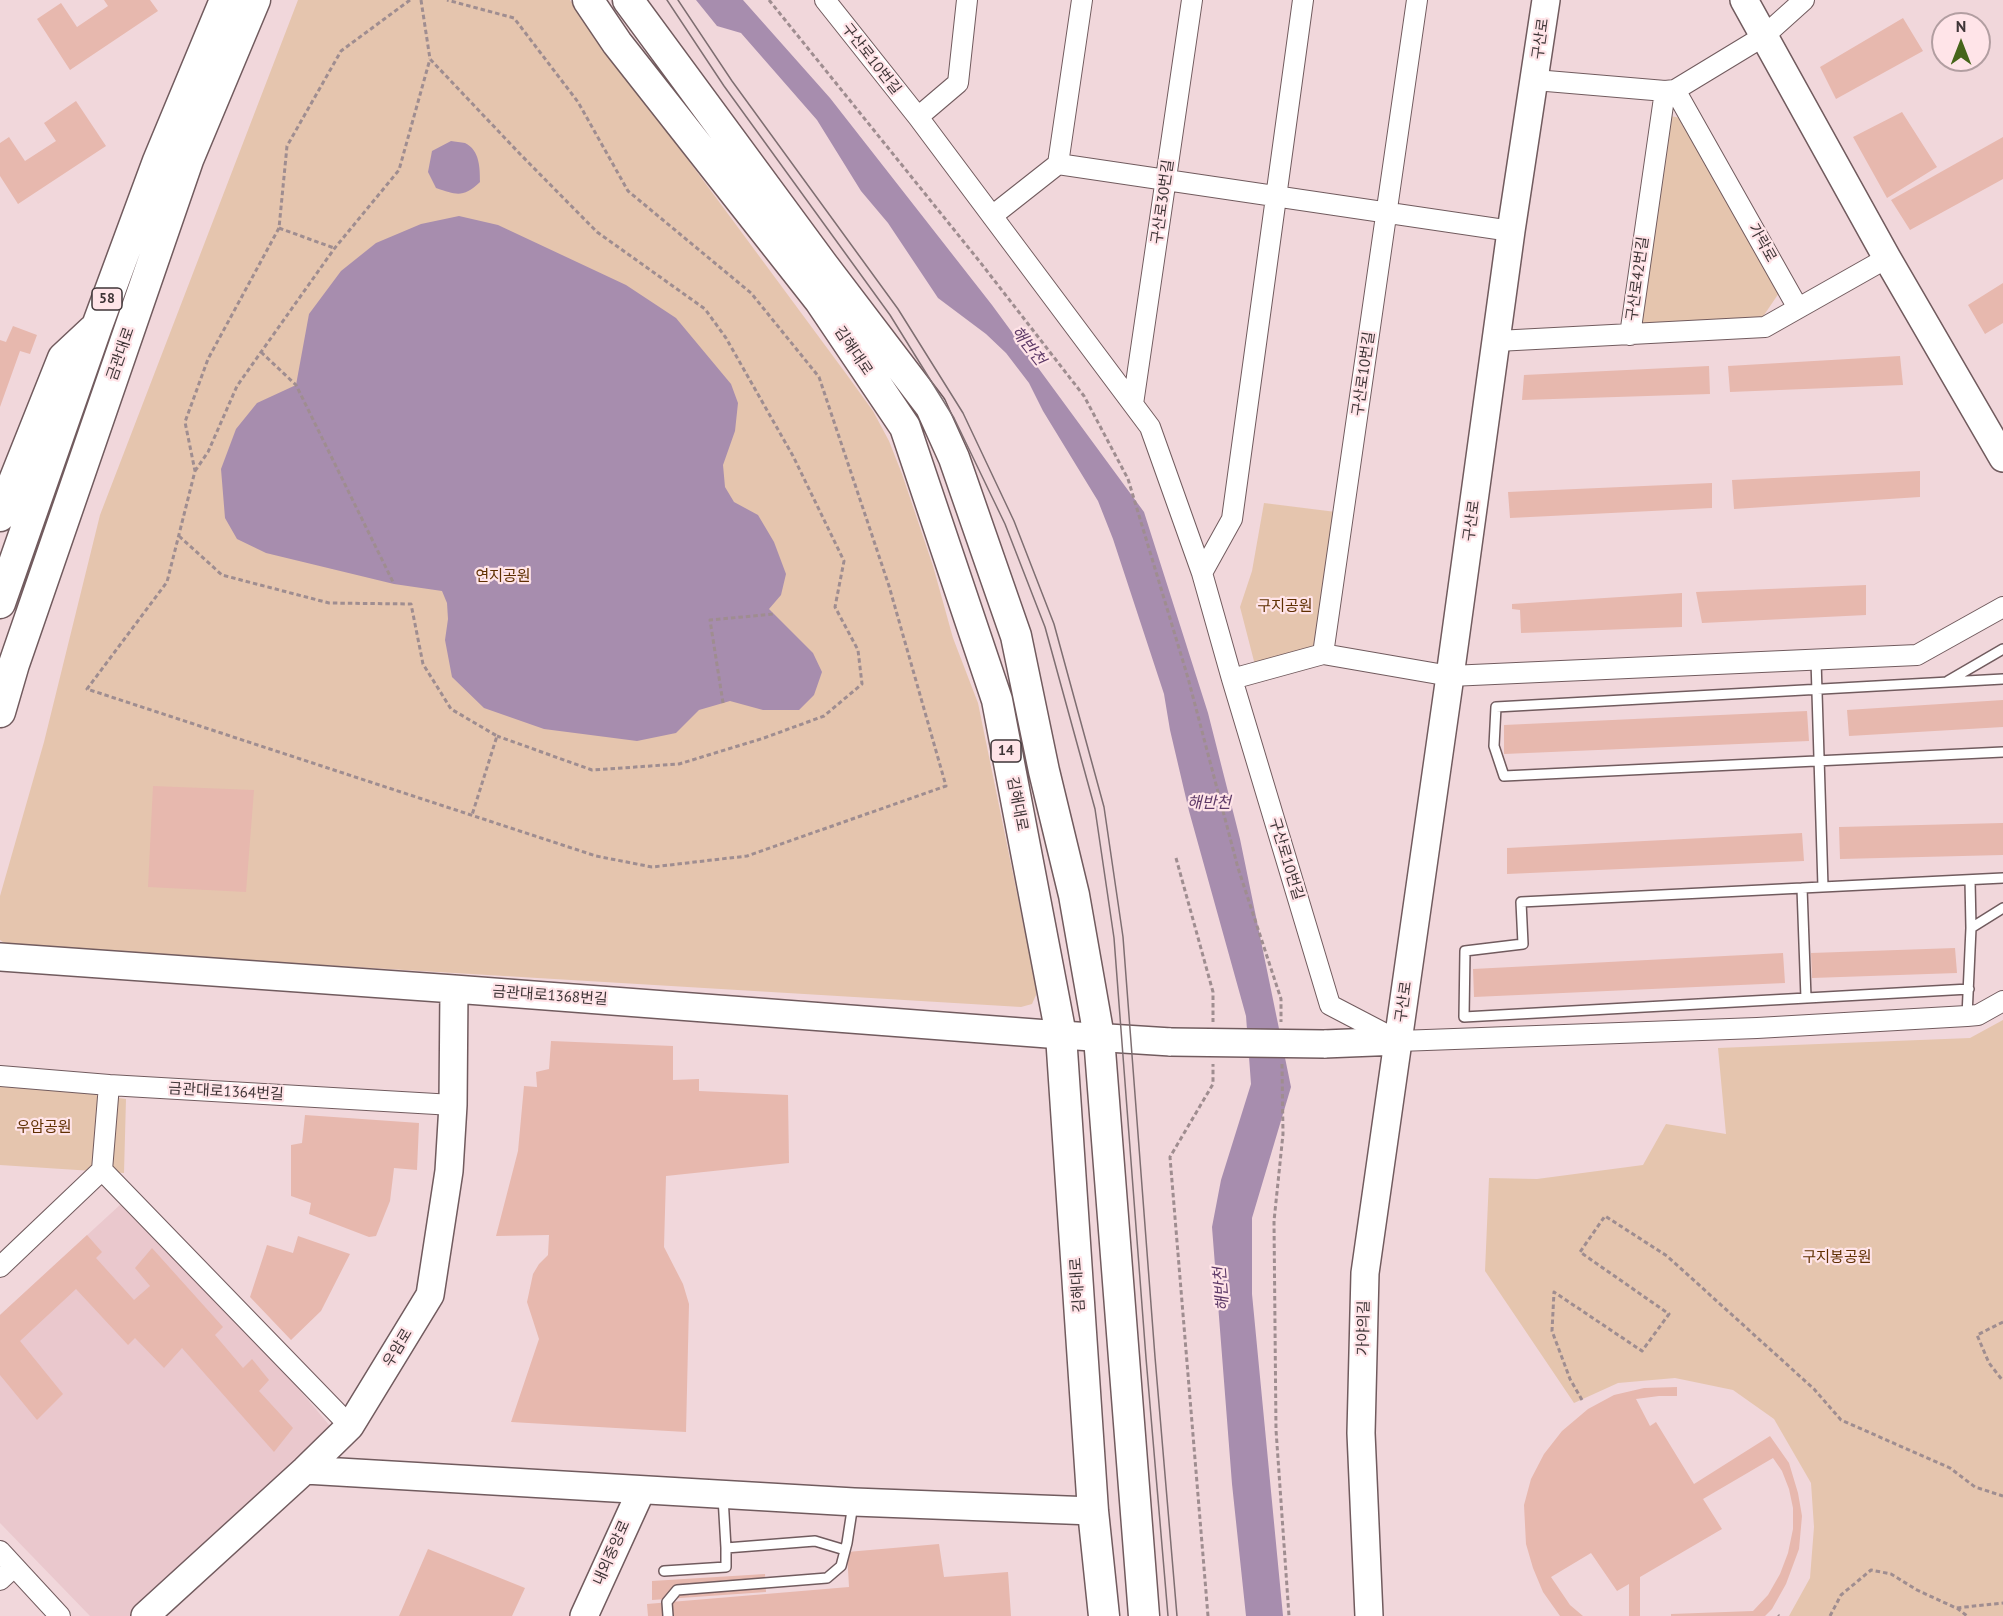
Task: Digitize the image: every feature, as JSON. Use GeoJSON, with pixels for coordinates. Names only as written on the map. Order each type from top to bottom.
{"type":"FeatureCollection","features":[{"type":"Feature","properties":{"kind":"main road","name":"58"},"geometry":{"type":"LineString","coordinates":[[0,603],[97,326],[158,161],[225,0]]}},
{"type":"Feature","properties":{"kind":"main road","name":"금관대로"},"geometry":{"type":"LineString","coordinates":[[0,712],[7,661],[188,160],[255,0]]}},
{"type":"Feature","properties":{"kind":"main road","name":"김해대로"},"geometry":{"type":"LineString","coordinates":[[588,0],[617,43],[820,301],[905,427],[997,700],[1061,1035],[1093,1511],[1104,1616]]}},
{"type":"Feature","properties":{"kind":"main road","name":"김해대로"},"geometry":{"type":"LineString","coordinates":[[628,0],[823,265],[931,407],[954,458],[1016,636],[1044,771],[1074,895],[1099,1037],[1144,1616]]}},
{"type":"Feature","properties":{"kind":"main road"},"geometry":{"type":"LineString","coordinates":[[0,516],[63,358],[97,326]]}},
{"type":"Feature","properties":{"kind":"street","name":"구산로10번길"},"geometry":{"type":"LineString","coordinates":[[825,0],[918,117],[1150,427],[1202,573],[1330,1005],[1399,1041]]}},
{"type":"Feature","properties":{"kind":"street"},"geometry":{"type":"LineString","coordinates":[[918,117],[958,83],[967,0]]}},
{"type":"Feature","properties":{"kind":"street"},"geometry":{"type":"LineString","coordinates":[[992,216],[1058,164],[1082,0]]}},
{"type":"Feature","properties":{"kind":"street","name":"구산로30번길"},"geometry":{"type":"LineString","coordinates":[[1133,404],[1192,0]]}},
{"type":"Feature","properties":{"kind":"street"},"geometry":{"type":"LineString","coordinates":[[1202,573],[1232,519],[1303,0]]}},
{"type":"Feature","properties":{"kind":"street","name":"구산로10번길"},"geometry":{"type":"LineString","coordinates":[[1323,654],[1417,0]]}},
{"type":"Feature","properties":{"kind":"street","name":"구산로"},"geometry":{"type":"LineString","coordinates":[[1399,1041],[1511,231],[1546,0]]}},
{"type":"Feature","properties":{"kind":"street"},"geometry":{"type":"LineString","coordinates":[[1744,0],[1887,258],[2003,458]]}},
{"type":"Feature","properties":{"kind":"street"},"geometry":{"type":"LineString","coordinates":[[1534,80],[1670,90],[1764,36],[1804,0]]}},
{"type":"Feature","properties":{"kind":"street","name":"가락로"},"geometry":{"type":"LineString","coordinates":[[1670,90],[1798,308]]}},
{"type":"Feature","properties":{"kind":"street","name":"구산로42번길"},"geometry":{"type":"LineString","coordinates":[[1497,341],[1630,335],[1670,90]]}},
{"type":"Feature","properties":{"kind":"street"},"geometry":{"type":"LineString","coordinates":[[1058,164],[1511,231]]}},
{"type":"Feature","properties":{"kind":"street"},"geometry":{"type":"LineString","coordinates":[[1630,335],[1765,327],[1887,258]]}},
{"type":"Feature","properties":{"kind":"street"},"geometry":{"type":"LineString","coordinates":[[1232,679],[1323,654],[1450,676],[1917,655],[2003,607]]}},
{"type":"Feature","properties":{"kind":"street","name":"금관대로1368번길"},"geometry":{"type":"LineString","coordinates":[[0,957],[454,988],[1171,1042],[1324,1044],[1399,1041]]}},
{"type":"Feature","properties":{"kind":"street","name":"우암로"},"geometry":{"type":"LineString","coordinates":[[145,1616],[350,1426],[430,1295],[449,1171],[453,1105],[454,988]]}},
{"type":"Feature","properties":{"kind":"street"},"geometry":{"type":"LineString","coordinates":[[1399,1041],[1757,1028],[1967,1016],[1978,1015],[2003,1001]]}},
{"type":"Feature","properties":{"kind":"street","name":"가야의길"},"geometry":{"type":"LineString","coordinates":[[1369,1616],[1361,1433],[1365,1273],[1399,1041]]}},
{"type":"Feature","properties":{"kind":"street","name":"금관대로1364번길"},"geometry":{"type":"LineString","coordinates":[[0,1076],[109,1085],[453,1105]]}},
{"type":"Feature","properties":{"kind":"street"},"geometry":{"type":"LineString","coordinates":[[0,1267],[102,1170],[109,1085]]}},
{"type":"Feature","properties":{"kind":"street"},"geometry":{"type":"LineString","coordinates":[[102,1170],[350,1426]]}},
{"type":"Feature","properties":{"kind":"street"},"geometry":{"type":"LineString","coordinates":[[305,1470],[641,1491],[1093,1511]]}},
{"type":"Feature","properties":{"kind":"street","name":"내외중앙로"},"geometry":{"type":"LineString","coordinates":[[584,1616],[641,1491]]}},
{"type":"Feature","properties":{"kind":"street"},"geometry":{"type":"LineString","coordinates":[[0,1551],[7,1574],[60,1616]]}},
{"type":"Feature","properties":{"kind":"lane"},"geometry":{"type":"LineString","coordinates":[[1946,682],[2003,649]]}},
{"type":"Feature","properties":{"kind":"lane"},"geometry":{"type":"LineString","coordinates":[[1815,660],[1823,887]]}},
{"type":"Feature","properties":{"kind":"lane"},"geometry":{"type":"LineString","coordinates":[[2003,679],[1496,707],[1494,746],[1504,776],[2003,752]]}},
{"type":"Feature","properties":{"kind":"lane"},"geometry":{"type":"LineString","coordinates":[[1969,989],[1464,1017],[1465,951],[1523,944],[1521,902],[2003,878]]}},
{"type":"Feature","properties":{"kind":"lane"},"geometry":{"type":"LineString","coordinates":[[1967,1016],[1971,928],[1970,880]]}},
{"type":"Feature","properties":{"kind":"lane"},"geometry":{"type":"LineString","coordinates":[[1802,888],[1806,998]]}},
{"type":"Feature","properties":{"kind":"lane"},"geometry":{"type":"LineString","coordinates":[[1971,928],[2003,908]]}},
{"type":"Feature","properties":{"kind":"lane"},"geometry":{"type":"LineString","coordinates":[[664,1570],[726,1568],[723,1495]]}},
{"type":"Feature","properties":{"kind":"lane"},"geometry":{"type":"LineString","coordinates":[[668,1616],[667,1602],[677,1590],[827,1578],[841,1566],[854,1502]]}},
{"type":"Feature","properties":{"kind":"lane"},"geometry":{"type":"LineString","coordinates":[[726,1548],[815,1541],[845,1550]]}},
{"type":"Feature","properties":{"kind":"path"},"geometry":{"type":"LineString","coordinates":[[195,471],[185,422],[208,359],[279,228],[287,146],[342,51],[410,0]]}},
{"type":"Feature","properties":{"kind":"path"},"geometry":{"type":"LineString","coordinates":[[421,0],[430,59],[399,170],[334,249],[237,386],[208,452],[195,471],[167,582],[87,689],[596,856],[652,867],[747,856],[946,786],[889,586],[819,376],[752,293],[628,191],[578,102],[514,18],[447,0]]}},
{"type":"Feature","properties":{"kind":"path"},"geometry":{"type":"LineString","coordinates":[[769,0],[980,262],[1084,396],[1128,479],[1188,678],[1238,868],[1281,999],[1282,1033]]}},
{"type":"Feature","properties":{"kind":"path"},"geometry":{"type":"LineString","coordinates":[[179,536],[222,575],[329,603],[411,604],[423,664],[451,709],[497,736],[591,770],[679,764],[764,738],[824,716],[862,684],[858,650],[835,607],[844,561],[793,456],[726,338],[705,309],[597,232],[430,59]]}},
{"type":"Feature","properties":{"kind":"path"},"geometry":{"type":"LineString","coordinates":[[279,228],[334,249]]}},
{"type":"Feature","properties":{"kind":"path"},"geometry":{"type":"LineString","coordinates":[[261,352],[296,386],[394,584]]}},
{"type":"Feature","properties":{"kind":"path"},"geometry":{"type":"LineString","coordinates":[[723,703],[710,620],[774,614]]}},
{"type":"Feature","properties":{"kind":"path"},"geometry":{"type":"LineString","coordinates":[[472,815],[497,736]]}},
{"type":"Feature","properties":{"kind":"path"},"geometry":{"type":"LineString","coordinates":[[1176,858],[1213,992],[1213,1027]]}},
{"type":"Feature","properties":{"kind":"path"},"geometry":{"type":"LineString","coordinates":[[1282,1055],[1284,1134],[1274,1221],[1276,1418],[1288,1616]]}},
{"type":"Feature","properties":{"kind":"path"},"geometry":{"type":"LineString","coordinates":[[1208,1616],[1170,1157],[1213,1084],[1213,1061]]}},
{"type":"Feature","properties":{"kind":"path"},"geometry":{"type":"LineString","coordinates":[[1582,1400],[1570,1379],[1552,1331],[1554,1292],[1642,1351],[1669,1314],[1580,1252],[1605,1216],[1667,1256],[1814,1389],[1841,1420],[1950,1468],[1975,1487],[2003,1497]]}},
{"type":"Feature","properties":{"kind":"path"},"geometry":{"type":"LineString","coordinates":[[2003,1322],[1977,1335],[1989,1363],[2003,1382]]}},
{"type":"Feature","properties":{"kind":"path"},"geometry":{"type":"LineString","coordinates":[[1830,1616],[1841,1595],[1871,1570],[1891,1574],[1967,1616]]}},
{"type":"Feature","properties":{"kind":"path"},"geometry":{"type":"LineString","coordinates":[[1956,1608],[2003,1603]]}},
{"type":"Feature","properties":{"kind":"shaded area"},"geometry":{"type":"Polygon","coordinates":[[[133,1193],[330,1426],[138,1616],[90,1616],[0,1523],[0,1315],[133,1193]]]}},
{"type":"Feature","properties":{"kind":"green space","name":"연지공원"},"geometry":{"type":"Polygon","coordinates":[[[298,0],[570,0],[847,375],[873,411],[889,441],[933,566],[953,638],[978,703],[1036,986],[1036,995],[1032,1004],[1021,1007],[21,947],[9,946],[0,940],[0,896],[44,742],[100,515],[298,0]]]}},
{"type":"Feature","properties":{"kind":"green space"},"geometry":{"type":"Polygon","coordinates":[[[1665,115],[1686,119],[1781,290],[1760,321],[1638,328],[1665,115]]]}},
{"type":"Feature","properties":{"kind":"green space","name":"구지공원"},"geometry":{"type":"Polygon","coordinates":[[[1264,503],[1336,512],[1315,645],[1255,665],[1240,607],[1252,571],[1264,503]]]}},
{"type":"Feature","properties":{"kind":"green space","name":"구지봉공원"},"geometry":{"type":"Polygon","coordinates":[[[2003,1020],[2003,1616],[1789,1616],[1810,1578],[1814,1527],[1811,1483],[1774,1419],[1733,1390],[1675,1378],[1618,1383],[1574,1403],[1485,1271],[1489,1178],[1537,1179],[1643,1165],[1666,1124],[1726,1134],[1718,1048],[1970,1038],[2003,1020]]]}},
{"type":"Feature","properties":{"kind":"green space","name":"우암공원"},"geometry":{"type":"Polygon","coordinates":[[[0,1081],[126,1099],[124,1173],[0,1165],[0,1081]]]}},
{"type":"Feature","properties":{"kind":"water","name":"해반천"},"geometry":{"type":"Polygon","coordinates":[[[696,0],[743,0],[830,98],[992,305],[1144,512],[1208,713],[1240,839],[1291,1087],[1252,1218],[1252,1294],[1283,1616],[1246,1616],[1232,1484],[1212,1227],[1221,1180],[1251,1084],[1246,1016],[1189,811],[1164,694],[1113,539],[1098,501],[1043,411],[1029,383],[1006,353],[986,334],[938,298],[888,223],[861,191],[817,120],[741,33],[717,26],[696,0]]]}},
{"type":"Feature","properties":{"kind":"water"},"geometry":{"type":"Polygon","coordinates":[[[451,141],[465,143],[474,150],[480,171],[480,182],[469,191],[460,194],[436,188],[428,172],[432,151],[451,141]]]}},
{"type":"Feature","properties":{"kind":"water"},"geometry":{"type":"Polygon","coordinates":[[[459,216],[498,225],[626,285],[676,318],[731,384],[738,403],[735,431],[723,465],[725,487],[734,502],[758,515],[774,542],[786,574],[781,595],[769,609],[813,653],[822,672],[814,695],[799,710],[763,710],[730,701],[699,710],[676,733],[637,741],[544,729],[484,708],[452,677],[445,640],[448,619],[447,603],[442,591],[394,584],[266,553],[237,539],[225,518],[221,469],[236,429],[257,403],[296,385],[309,314],[341,271],[376,243],[421,224],[459,216]]]}},
{"type":"Feature","properties":{"kind":"building"},"geometry":{"type":"Polygon","coordinates":[[[104,0],[150,0],[158,11],[70,70],[37,19],[61,3],[77,27],[108,6],[104,0]]]}},
{"type":"Feature","properties":{"kind":"building"},"geometry":{"type":"Polygon","coordinates":[[[1903,18],[1923,51],[1836,99],[1820,67],[1903,18]]]}},
{"type":"Feature","properties":{"kind":"building"},"geometry":{"type":"Polygon","coordinates":[[[76,101],[106,146],[18,204],[0,176],[0,143],[9,137],[25,161],[56,141],[44,123],[76,101]]]}},
{"type":"Feature","properties":{"kind":"building"},"geometry":{"type":"Polygon","coordinates":[[[1902,112],[1937,167],[1887,198],[1853,137],[1902,112]]]}},
{"type":"Feature","properties":{"kind":"building"},"geometry":{"type":"Polygon","coordinates":[[[2003,137],[2003,179],[1910,230],[1891,200],[2003,137]]]}},
{"type":"Feature","properties":{"kind":"building"},"geometry":{"type":"Polygon","coordinates":[[[2003,283],[2003,323],[1985,334],[1968,305],[2003,283]]]}},
{"type":"Feature","properties":{"kind":"building"},"geometry":{"type":"Polygon","coordinates":[[[13,326],[37,335],[30,354],[20,351],[0,407],[0,340],[6,342],[13,326]]]}},
{"type":"Feature","properties":{"kind":"building"},"geometry":{"type":"Polygon","coordinates":[[[1900,356],[1903,385],[1730,392],[1728,366],[1900,356]]]}},
{"type":"Feature","properties":{"kind":"building"},"geometry":{"type":"Polygon","coordinates":[[[1709,366],[1710,394],[1522,400],[1524,375],[1709,366]]]}},
{"type":"Feature","properties":{"kind":"building"},"geometry":{"type":"Polygon","coordinates":[[[1920,471],[1920,497],[1734,509],[1732,480],[1920,471]]]}},
{"type":"Feature","properties":{"kind":"building"},"geometry":{"type":"Polygon","coordinates":[[[1712,483],[1712,508],[1510,518],[1508,492],[1712,483]]]}},
{"type":"Feature","properties":{"kind":"building"},"geometry":{"type":"Polygon","coordinates":[[[1866,585],[1866,615],[1702,623],[1696,592],[1866,585]]]}},
{"type":"Feature","properties":{"kind":"building"},"geometry":{"type":"Polygon","coordinates":[[[1682,593],[1682,627],[1521,633],[1520,610],[1512,609],[1512,604],[1682,593]]]}},
{"type":"Feature","properties":{"kind":"building"},"geometry":{"type":"Polygon","coordinates":[[[2003,700],[2003,727],[1849,736],[1847,710],[2003,700]]]}},
{"type":"Feature","properties":{"kind":"building"},"geometry":{"type":"Polygon","coordinates":[[[1807,711],[1809,741],[1504,754],[1504,725],[1807,711]]]}},
{"type":"Feature","properties":{"kind":"building"},"geometry":{"type":"Polygon","coordinates":[[[153,786],[254,790],[246,892],[148,887],[153,786]]]}},
{"type":"Feature","properties":{"kind":"building"},"geometry":{"type":"Polygon","coordinates":[[[2003,823],[2003,855],[1840,859],[1839,827],[2003,823]]]}},
{"type":"Feature","properties":{"kind":"building"},"geometry":{"type":"Polygon","coordinates":[[[1802,833],[1804,861],[1507,874],[1507,848],[1802,833]]]}},
{"type":"Feature","properties":{"kind":"building"},"geometry":{"type":"Polygon","coordinates":[[[1955,948],[1957,973],[1812,978],[1811,953],[1955,948]]]}},
{"type":"Feature","properties":{"kind":"building"},"geometry":{"type":"Polygon","coordinates":[[[1783,953],[1785,983],[1474,997],[1473,969],[1783,953]]]}},
{"type":"Feature","properties":{"kind":"building"},"geometry":{"type":"Polygon","coordinates":[[[551,1041],[673,1046],[673,1080],[699,1079],[699,1091],[788,1095],[789,1163],[666,1176],[664,1247],[683,1284],[689,1304],[686,1432],[511,1422],[539,1339],[527,1302],[533,1274],[548,1255],[549,1235],[496,1236],[518,1151],[524,1086],[537,1087],[536,1072],[549,1069],[551,1041]]]}},
{"type":"Feature","properties":{"kind":"building"},"geometry":{"type":"Polygon","coordinates":[[[305,1115],[419,1123],[417,1170],[394,1168],[390,1201],[376,1236],[369,1237],[309,1214],[311,1203],[291,1196],[291,1145],[302,1143],[305,1115]]]}},
{"type":"Feature","properties":{"kind":"building"},"geometry":{"type":"Polygon","coordinates":[[[87,1235],[102,1252],[96,1258],[134,1300],[150,1286],[135,1268],[152,1248],[223,1327],[215,1335],[243,1368],[252,1359],[269,1380],[259,1391],[293,1428],[274,1452],[182,1348],[164,1368],[135,1338],[128,1345],[76,1289],[20,1341],[63,1394],[37,1420],[0,1375],[0,1315],[87,1235]]]}},
{"type":"Feature","properties":{"kind":"building"},"geometry":{"type":"Polygon","coordinates":[[[298,1236],[350,1254],[321,1311],[291,1340],[250,1297],[267,1245],[293,1253],[298,1236]]]}},
{"type":"Feature","properties":{"kind":"building"},"geometry":{"type":"Polygon","coordinates":[[[1677,1387],[1677,1396],[1636,1399],[1650,1426],[1656,1422],[1694,1484],[1770,1436],[1789,1463],[1802,1516],[1799,1549],[1786,1584],[1772,1609],[1765,1616],[1671,1616],[1671,1614],[1753,1611],[1768,1595],[1780,1574],[1788,1553],[1793,1529],[1793,1508],[1789,1489],[1782,1471],[1773,1458],[1703,1499],[1722,1529],[1640,1577],[1640,1616],[1629,1616],[1629,1584],[1617,1591],[1591,1553],[1551,1577],[1570,1605],[1583,1616],[1560,1616],[1543,1592],[1526,1544],[1524,1505],[1531,1479],[1544,1454],[1562,1431],[1588,1409],[1614,1395],[1644,1388],[1677,1387]]]}},
{"type":"Feature","properties":{"kind":"building"},"geometry":{"type":"Polygon","coordinates":[[[939,1544],[944,1577],[1008,1572],[1011,1616],[648,1616],[647,1604],[849,1587],[847,1552],[939,1544]]]}},
{"type":"Feature","properties":{"kind":"building"},"geometry":{"type":"Polygon","coordinates":[[[428,1549],[525,1588],[512,1616],[399,1616],[428,1549]]]}},
{"type":"Feature","properties":{"kind":"building"},"geometry":{"type":"Polygon","coordinates":[[[765,1574],[766,1592],[652,1600],[652,1581],[765,1574]]]}},
{"type":"Feature","properties":{"kind":"tram line"},"geometry":{"type":"LineString","coordinates":[[667,0],[724,86],[890,315],[954,418],[1005,524],[1045,627],[1095,809],[1114,938],[1168,1616]]}},
{"type":"Feature","properties":{"kind":"tram line"},"geometry":{"type":"LineString","coordinates":[[678,0],[732,81],[898,309],[963,413],[1014,521],[1054,624],[1104,807],[1123,937],[1177,1616]]}}]}
